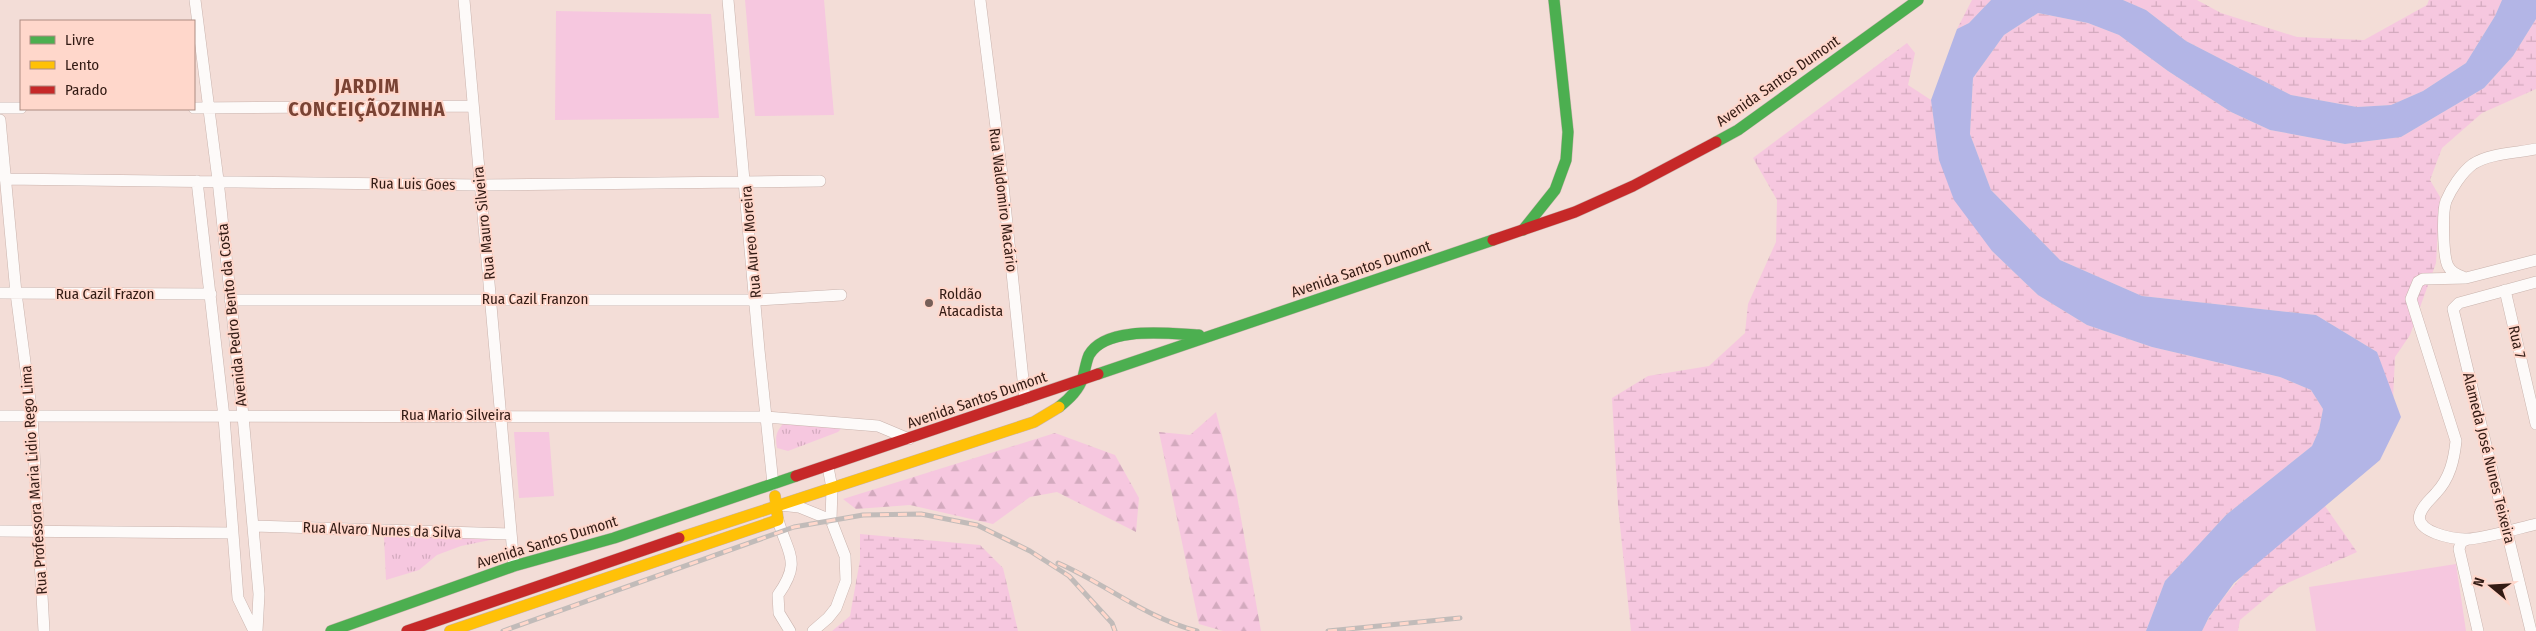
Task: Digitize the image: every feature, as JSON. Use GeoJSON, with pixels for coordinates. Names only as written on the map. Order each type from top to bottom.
{"type":"FeatureCollection","features":[{"type":"Feature","properties":{"kind":"main road"},"geometry":{"type":"LineString","coordinates":[[1523,230],[1555,190],[1566,160],[1568,132],[1554,0]]}},
{"type":"Feature","properties":{"kind":"main road","name":"Avenida Santos Dumont"},"geometry":{"type":"LineString","coordinates":[[330,631],[514,566],[614,538],[1575,212],[1626,189],[1738,130],[1918,0]]}},
{"type":"Feature","properties":{"kind":"main road"},"geometry":{"type":"LineString","coordinates":[[407,631],[776,505],[1034,422],[1061,406],[1082,380],[1087,357],[1104,342],[1143,333],[1208,335]]}},
{"type":"Feature","properties":{"kind":"main road"},"geometry":{"type":"LineString","coordinates":[[450,631],[778,520],[774,484]]}},
{"type":"Feature","properties":{"kind":"street","name":"Avenida Pedro Bento da Costa"},"geometry":{"type":"LineString","coordinates":[[195,0],[218,180],[243,416],[259,594],[256,631]]}},
{"type":"Feature","properties":{"kind":"street","name":"Rua Mauro Silveira"},"geometry":{"type":"LineString","coordinates":[[464,0],[479,185],[492,299],[500,415],[514,566]]}},
{"type":"Feature","properties":{"kind":"street","name":"Rua Aureo Moreira"},"geometry":{"type":"LineString","coordinates":[[728,0],[766,416],[774,484]]}},
{"type":"Feature","properties":{"kind":"street","name":"Rua Waldomiro Macário"},"geometry":{"type":"LineString","coordinates":[[980,0],[1002,175],[1025,399]]}},
{"type":"Feature","properties":{"kind":"street"},"geometry":{"type":"LineString","coordinates":[[195,108],[473,106]]}},
{"type":"Feature","properties":{"kind":"street"},"geometry":{"type":"LineString","coordinates":[[0,108],[20,108]]}},
{"type":"Feature","properties":{"kind":"street","name":"Rua Professora Maria Lidio Rego Lima"},"geometry":{"type":"LineString","coordinates":[[0,120],[16,293],[32,416],[44,631]]}},
{"type":"Feature","properties":{"kind":"street"},"geometry":{"type":"LineString","coordinates":[[2466,278],[2452,272],[2447,265],[2444,216],[2446,201],[2464,172],[2483,159],[2536,149]]}},
{"type":"Feature","properties":{"kind":"street","name":"Rua Luis Goes"},"geometry":{"type":"LineString","coordinates":[[5,179],[218,180],[479,185],[820,181]]}},
{"type":"Feature","properties":{"kind":"street","name":"Avenida Pedro Bento da Costa"},"geometry":{"type":"LineString","coordinates":[[197,181],[224,417],[238,598],[256,631]]}},
{"type":"Feature","properties":{"kind":"street"},"geometry":{"type":"LineString","coordinates":[[2466,540],[2431,532],[2420,522],[2419,516],[2425,505],[2438,492],[2449,474],[2455,458],[2456,441],[2411,299],[2418,282],[2423,278],[2466,278],[2536,260]]}},
{"type":"Feature","properties":{"kind":"street"},"geometry":{"type":"LineString","coordinates":[[2506,290],[2536,282]]}},
{"type":"Feature","properties":{"kind":"street","name":"Alameda José Nunes Teixeira"},"geometry":{"type":"LineString","coordinates":[[2506,290],[2459,303],[2455,306],[2453,315],[2508,531],[2531,631]]}},
{"type":"Feature","properties":{"kind":"street","name":"Rua 7"},"geometry":{"type":"LineString","coordinates":[[2506,290],[2536,424]]}},
{"type":"Feature","properties":{"kind":"street","name":"Rua Cazil Frazon"},"geometry":{"type":"LineString","coordinates":[[0,293],[211,294]]}},
{"type":"Feature","properties":{"kind":"street","name":"Rua Cazil Franzon"},"geometry":{"type":"LineString","coordinates":[[230,300],[756,300],[841,295]]}},
{"type":"Feature","properties":{"kind":"street","name":"Rua Mario Silveira"},"geometry":{"type":"LineString","coordinates":[[0,416],[766,416],[878,426],[909,439]]}},
{"type":"Feature","properties":{"kind":"street"},"geometry":{"type":"LineString","coordinates":[[813,631],[836,608],[846,581],[845,556],[831,520],[832,488],[828,466]]}},
{"type":"Feature","properties":{"kind":"street"},"geometry":{"type":"LineString","coordinates":[[776,505],[799,507],[831,520]]}},
{"type":"Feature","properties":{"kind":"street"},"geometry":{"type":"LineString","coordinates":[[778,520],[793,564],[789,579],[778,595],[779,613],[790,631]]}},
{"type":"Feature","properties":{"kind":"street"},"geometry":{"type":"LineString","coordinates":[[2478,631],[2459,549],[2461,542],[2536,524]]}},
{"type":"Feature","properties":{"kind":"street","name":"Rua Alvaro Nunes da Silva"},"geometry":{"type":"LineString","coordinates":[[253,526],[511,534]]}},
{"type":"Feature","properties":{"kind":"street"},"geometry":{"type":"LineString","coordinates":[[0,531],[40,533],[233,533]]}},
{"type":"Feature","properties":{"kind":"green space"},"geometry":{"type":"Polygon","coordinates":[[[745,0],[824,0],[834,115],[755,116],[745,0]]]}},
{"type":"Feature","properties":{"kind":"green space"},"geometry":{"type":"Polygon","coordinates":[[[1972,0],[1991,0],[1969,23],[1957,29],[1972,0]]]}},
{"type":"Feature","properties":{"kind":"green space"},"geometry":{"type":"Polygon","coordinates":[[[2123,0],[2197,0],[2221,13],[2297,37],[2364,40],[2427,5],[2429,0],[2502,0],[2495,16],[2466,63],[2423,91],[2391,105],[2357,107],[2291,95],[2186,41],[2146,10],[2123,0]]]}},
{"type":"Feature","properties":{"kind":"green space"},"geometry":{"type":"Polygon","coordinates":[[[556,11],[711,14],[719,118],[555,120],[556,11]]]}},
{"type":"Feature","properties":{"kind":"green space"},"geometry":{"type":"Polygon","coordinates":[[[2038,13],[2088,23],[2119,35],[2168,71],[2231,112],[2270,130],[2345,144],[2401,137],[2484,88],[2513,56],[2536,19],[2536,89],[2482,113],[2442,148],[2430,180],[2440,197],[2436,263],[2410,335],[2395,357],[2393,399],[2377,352],[2316,315],[2142,296],[2060,260],[1991,190],[1970,134],[1973,78],[2004,35],[2038,13]]]}},
{"type":"Feature","properties":{"kind":"green space"},"geometry":{"type":"Polygon","coordinates":[[[1907,43],[1915,53],[1908,85],[1931,100],[1939,160],[1992,251],[2038,295],[2087,325],[2152,347],[2280,377],[2311,390],[2323,409],[2319,430],[2312,446],[2226,515],[2165,581],[2146,631],[1631,631],[1618,506],[1612,398],[1648,376],[1709,366],[1745,333],[1748,304],[1776,242],[1777,200],[1753,158],[1907,43]]]}},
{"type":"Feature","properties":{"kind":"green space"},"geometry":{"type":"Polygon","coordinates":[[[1216,412],[1236,490],[1261,631],[1223,631],[1199,624],[1159,432],[1190,435],[1216,412]]]}},
{"type":"Feature","properties":{"kind":"green space"},"geometry":{"type":"Polygon","coordinates":[[[784,423],[842,428],[838,432],[788,451],[777,448],[776,444],[779,429],[784,423]]]}},
{"type":"Feature","properties":{"kind":"green space"},"geometry":{"type":"Polygon","coordinates":[[[514,432],[549,432],[554,496],[519,498],[514,432]]]}},
{"type":"Feature","properties":{"kind":"green space"},"geometry":{"type":"Polygon","coordinates":[[[1055,433],[1115,455],[1139,498],[1136,532],[1057,492],[1030,497],[993,524],[910,505],[856,509],[843,499],[1055,433]]]}},
{"type":"Feature","properties":{"kind":"green space"},"geometry":{"type":"Polygon","coordinates":[[[2325,506],[2357,552],[2279,587],[2240,620],[2238,631],[2202,631],[2226,594],[2241,578],[2273,548],[2325,506]]]}},
{"type":"Feature","properties":{"kind":"green space"},"geometry":{"type":"Polygon","coordinates":[[[860,534],[980,545],[1003,568],[1018,631],[832,631],[850,616],[860,560],[860,534]]]}},
{"type":"Feature","properties":{"kind":"green space"},"geometry":{"type":"Polygon","coordinates":[[[495,536],[495,539],[461,546],[437,555],[419,570],[386,580],[384,537],[495,536]]]}},
{"type":"Feature","properties":{"kind":"green space"},"geometry":{"type":"Polygon","coordinates":[[[2456,564],[2466,631],[2316,631],[2309,587],[2456,564]]]}},
{"type":"Feature","properties":{"kind":"water"},"geometry":{"type":"Polygon","coordinates":[[[1991,0],[2123,0],[2146,10],[2186,41],[2291,95],[2357,107],[2391,105],[2423,91],[2466,63],[2495,16],[2502,0],[2536,0],[2536,19],[2513,56],[2484,88],[2401,137],[2345,144],[2270,130],[2231,112],[2168,71],[2119,35],[2088,23],[2038,13],[2004,35],[1973,78],[1970,134],[1991,190],[2060,260],[2142,296],[2316,315],[2377,352],[2401,417],[2380,460],[2234,583],[2209,617],[2202,631],[2146,631],[2165,581],[2226,515],[2312,446],[2319,430],[2323,409],[2311,390],[2280,377],[2152,347],[2087,325],[2038,295],[1992,251],[1954,200],[1939,160],[1931,100],[1957,29],[1969,23],[1991,0]]]}},
{"type":"Feature","properties":{"kind":"railway"},"geometry":{"type":"LineString","coordinates":[[503,631],[794,527],[863,515],[921,514],[977,525],[1030,551],[1069,576],[1112,623],[1115,631]]}},
{"type":"Feature","properties":{"kind":"railway"},"geometry":{"type":"LineString","coordinates":[[1058,563],[1161,618],[1197,631]]}},
{"type":"Feature","properties":{"kind":"railway"},"geometry":{"type":"LineString","coordinates":[[1328,631],[1460,618]]}},
{"type":"Feature","properties":{"kind":"traffic: fast"},"geometry":{"type":"LineString","coordinates":[[1523,230],[1555,190],[1566,160],[1568,132],[1554,0]]}},
{"type":"Feature","properties":{"kind":"traffic: fast"},"geometry":{"type":"LineString","coordinates":[[1716,142],[1738,130],[1918,0]]}},
{"type":"Feature","properties":{"kind":"traffic: fast"},"geometry":{"type":"LineString","coordinates":[[1098,374],[1493,240]]}},
{"type":"Feature","properties":{"kind":"traffic: fast"},"geometry":{"type":"LineString","coordinates":[[1059,407],[1079,386],[1089,355],[1097,345],[1109,339],[1140,333],[1199,335]]}},
{"type":"Feature","properties":{"kind":"traffic: fast"},"geometry":{"type":"LineString","coordinates":[[331,631],[514,566],[614,538],[796,476]]}},
{"type":"Feature","properties":{"kind":"traffic: slow"},"geometry":{"type":"LineString","coordinates":[[679,538],[1034,422],[1059,407]]}},
{"type":"Feature","properties":{"kind":"traffic: slow"},"geometry":{"type":"LineString","coordinates":[[450,631],[778,520],[775,496]]}},
{"type":"Feature","properties":{"kind":"traffic: jam"},"geometry":{"type":"LineString","coordinates":[[1493,240],[1575,212],[1633,186],[1716,142]]}},
{"type":"Feature","properties":{"kind":"traffic: jam"},"geometry":{"type":"LineString","coordinates":[[796,476],[1098,374]]}},
{"type":"Feature","properties":{"kind":"traffic: jam"},"geometry":{"type":"LineString","coordinates":[[407,631],[679,538]]}},
{"type":"Feature","properties":{"kind":"place","name":"Roldão Atacadista"},"geometry":{"type":"Point","coordinates":[929,303]}},
{"type":"Feature","properties":{"kind":"district","name":"JARDIM CONCEIÇÃOZINHA"},"geometry":{"type":"Point","coordinates":[367,98]}}]}
